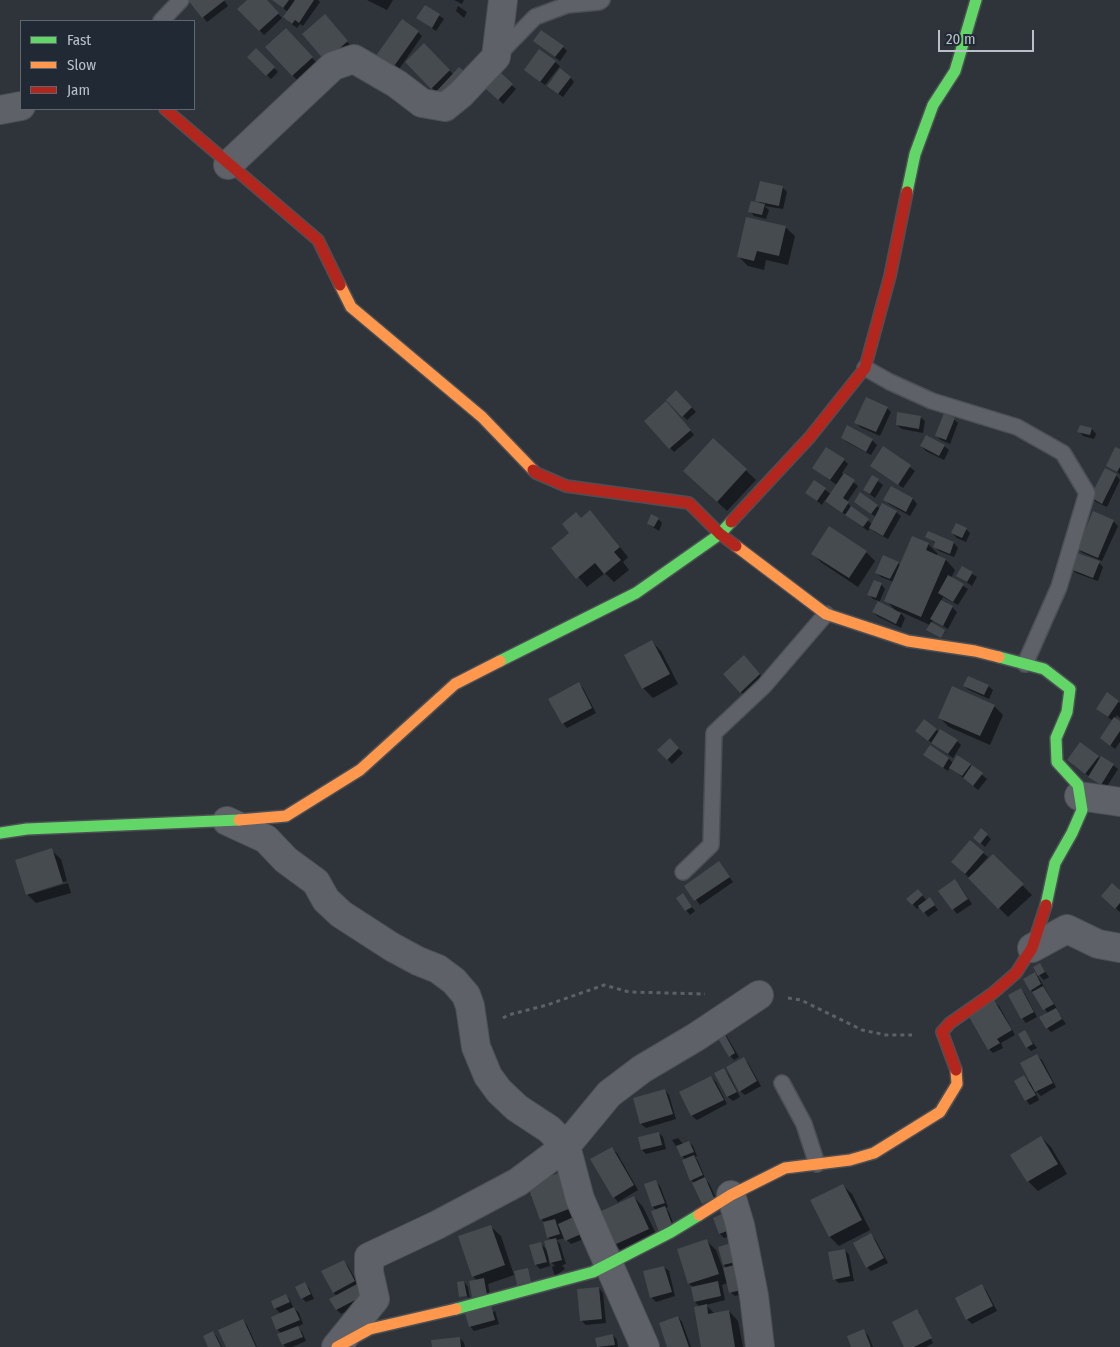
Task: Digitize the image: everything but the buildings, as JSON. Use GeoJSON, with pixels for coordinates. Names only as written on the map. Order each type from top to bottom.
{"type":"FeatureCollection","features":[{"type":"Feature","properties":{"kind":"street"},"geometry":{"type":"LineString","coordinates":[[228,165],[333,66],[354,59],[397,84],[422,103],[445,107],[461,94],[496,57],[503,0]]}},
{"type":"Feature","properties":{"kind":"street"},"geometry":{"type":"LineString","coordinates":[[0,833],[27,829],[227,821],[286,816],[360,770],[455,684],[636,593],[720,534],[810,437],[865,368],[890,276],[916,154],[933,105],[955,71],[967,25],[976,0]]}},
{"type":"Feature","properties":{"kind":"street"},"geometry":{"type":"LineString","coordinates":[[0,110],[20,106]]}},
{"type":"Feature","properties":{"kind":"street"},"geometry":{"type":"LineString","coordinates":[[166,110],[228,165],[318,240],[351,307],[482,417],[536,473],[566,486],[689,503],[720,534],[826,614],[908,641],[975,651],[1044,669],[1070,689],[1067,712],[1056,738],[1057,762],[1078,784],[1082,810],[1072,833],[1055,863],[1045,908],[1032,948],[1016,974],[993,993],[950,1023],[942,1032],[956,1066],[956,1084],[940,1112],[874,1153],[850,1160],[785,1168],[731,1195],[671,1232],[593,1272],[461,1308],[370,1329],[337,1347]]}},
{"type":"Feature","properties":{"kind":"street"},"geometry":{"type":"LineString","coordinates":[[1079,796],[1120,802]]}},
{"type":"Feature","properties":{"kind":"street"},"geometry":{"type":"LineString","coordinates":[[227,821],[266,839],[286,860],[316,882],[326,900],[341,914],[392,948],[438,969],[454,980],[466,995],[476,1047],[488,1076],[499,1091],[517,1108],[549,1129],[566,1146],[580,1199],[644,1347]]}},
{"type":"Feature","properties":{"kind":"street"},"geometry":{"type":"LineString","coordinates":[[1032,948],[1067,929],[1098,944],[1120,948]]}},
{"type":"Feature","properties":{"kind":"street"},"geometry":{"type":"LineString","coordinates":[[337,1347],[375,1299],[369,1272],[369,1257],[437,1225],[518,1182],[566,1146],[609,1094],[642,1069],[696,1037],[759,995]]}},
{"type":"Feature","properties":{"kind":"street"},"geometry":{"type":"LineString","coordinates":[[731,1195],[740,1225],[754,1296],[760,1347]]}},
{"type":"Feature","properties":{"kind":"lane"},"geometry":{"type":"LineString","coordinates":[[162,20],[181,0]]}},
{"type":"Feature","properties":{"kind":"lane"},"geometry":{"type":"LineString","coordinates":[[496,57],[535,16],[567,5],[599,2],[602,0]]}},
{"type":"Feature","properties":{"kind":"lane"},"geometry":{"type":"LineString","coordinates":[[865,368],[890,382],[932,401],[1017,427],[1063,453],[1087,493],[1059,587],[1025,664]]}},
{"type":"Feature","properties":{"kind":"lane"},"geometry":{"type":"LineString","coordinates":[[683,872],[711,845],[714,733],[764,686],[826,614]]}},
{"type":"Feature","properties":{"kind":"lane"},"geometry":{"type":"LineString","coordinates":[[782,1083],[804,1124],[817,1164]]}},
{"type":"Feature","properties":{"kind":"traffic: fast"},"geometry":{"type":"LineString","coordinates":[[907,192],[915,154],[933,105],[955,71],[976,0]]}},
{"type":"Feature","properties":{"kind":"traffic: fast"},"geometry":{"type":"LineString","coordinates":[[500,661],[636,593],[720,534],[731,522]]}},
{"type":"Feature","properties":{"kind":"traffic: fast"},"geometry":{"type":"LineString","coordinates":[[999,657],[1044,669],[1070,689],[1067,712],[1056,738],[1057,762],[1078,785],[1082,810],[1072,833],[1055,863],[1046,905]]}},
{"type":"Feature","properties":{"kind":"traffic: fast"},"geometry":{"type":"LineString","coordinates":[[0,833],[27,829],[239,820]]}},
{"type":"Feature","properties":{"kind":"traffic: fast"},"geometry":{"type":"LineString","coordinates":[[456,1309],[593,1272],[671,1232],[699,1215]]}},
{"type":"Feature","properties":{"kind":"traffic: slow"},"geometry":{"type":"LineString","coordinates":[[340,285],[351,307],[482,417],[533,470]]}},
{"type":"Feature","properties":{"kind":"traffic: slow"},"geometry":{"type":"LineString","coordinates":[[736,546],[826,614],[908,641],[975,651],[999,657]]}},
{"type":"Feature","properties":{"kind":"traffic: slow"},"geometry":{"type":"LineString","coordinates":[[239,820],[286,816],[360,770],[455,684],[500,661]]}},
{"type":"Feature","properties":{"kind":"traffic: slow"},"geometry":{"type":"LineString","coordinates":[[699,1215],[731,1195],[785,1168],[850,1160],[874,1153],[940,1112],[957,1084],[956,1070]]}},
{"type":"Feature","properties":{"kind":"traffic: slow"},"geometry":{"type":"LineString","coordinates":[[337,1347],[370,1329],[456,1309]]}},
{"type":"Feature","properties":{"kind":"traffic: jam"},"geometry":{"type":"LineString","coordinates":[[166,110],[318,240],[340,285]]}},
{"type":"Feature","properties":{"kind":"traffic: jam"},"geometry":{"type":"LineString","coordinates":[[731,522],[810,437],[865,368],[890,276],[907,192]]}},
{"type":"Feature","properties":{"kind":"traffic: jam"},"geometry":{"type":"LineString","coordinates":[[533,470],[566,486],[689,503],[720,534],[736,546]]}},
{"type":"Feature","properties":{"kind":"traffic: jam"},"geometry":{"type":"LineString","coordinates":[[956,1070],[942,1032],[950,1023],[993,993],[1016,973],[1032,948],[1046,905]]}}]}
